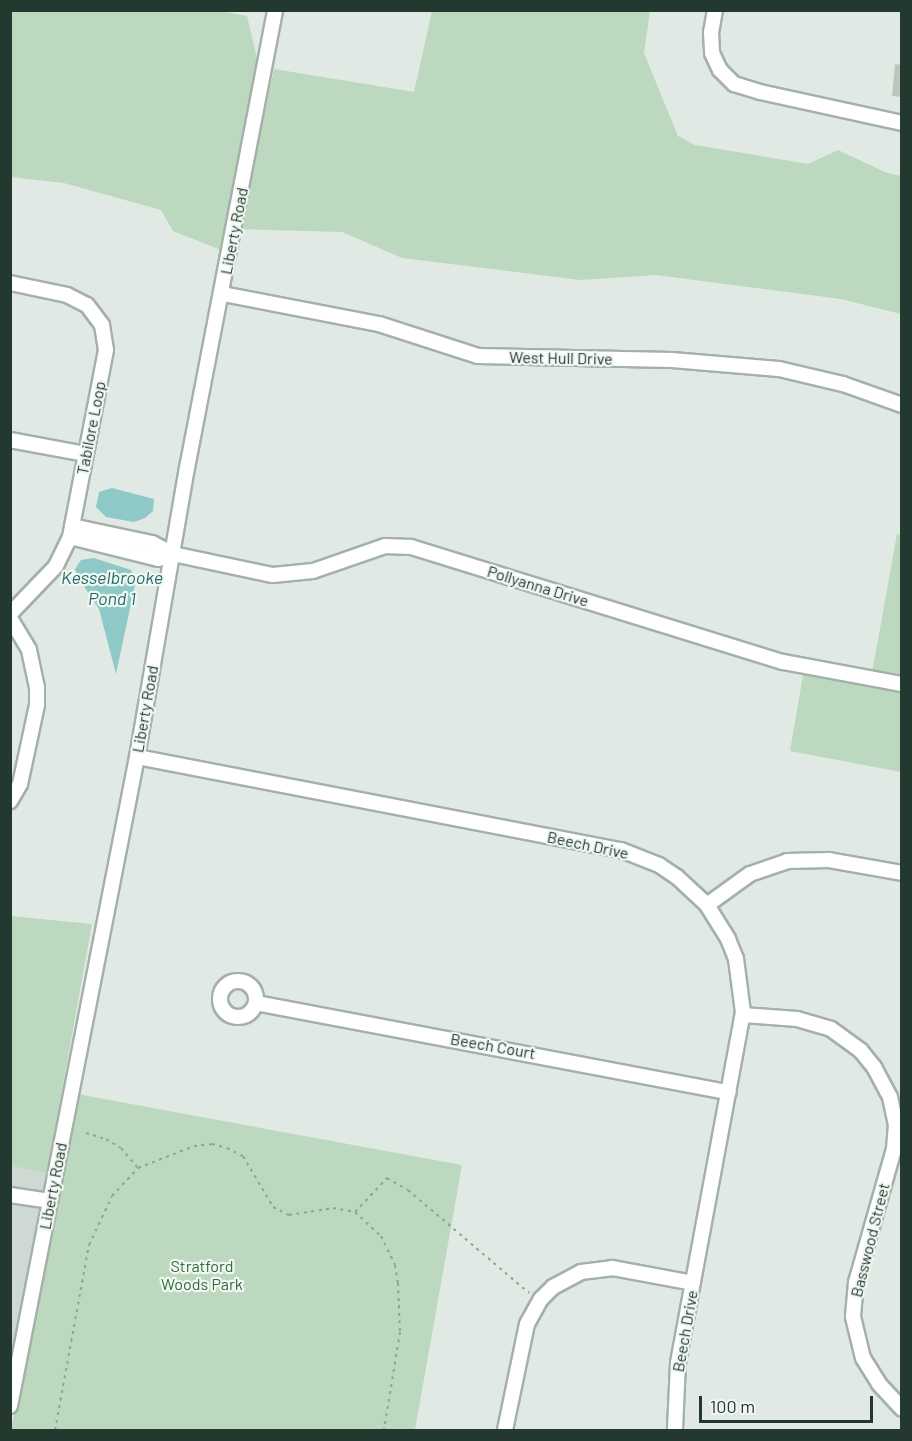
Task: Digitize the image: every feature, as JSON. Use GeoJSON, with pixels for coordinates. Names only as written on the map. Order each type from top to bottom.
{"type":"FeatureCollection","features":[{"type":"Feature","properties":{"kind":"street","name":"Liberty Road"},"geometry":{"type":"LineString","coordinates":[[10,1406],[136,757],[174,554],[187,468],[223,294],[275,10]]}},
{"type":"Feature","properties":{"kind":"street"},"geometry":{"type":"LineString","coordinates":[[715,10],[711,32],[712,53],[720,70],[734,84],[759,92],[902,123]]}},
{"type":"Feature","properties":{"kind":"street","name":"Tabilore Loop"},"geometry":{"type":"LineString","coordinates":[[10,283],[77,299],[96,314],[102,325],[106,350],[71,532],[56,566],[10,616],[29,650],[37,687],[37,705],[20,784],[10,801]]}},
{"type":"Feature","properties":{"kind":"street","name":"West Hull Drive"},"geometry":{"type":"LineString","coordinates":[[223,294],[379,324],[478,356],[672,360],[779,369],[843,384],[902,405]]}},
{"type":"Feature","properties":{"kind":"street"},"geometry":{"type":"LineString","coordinates":[[10,440],[85,454]]}},
{"type":"Feature","properties":{"kind":"street","name":"Pollyanna Drive"},"geometry":{"type":"LineString","coordinates":[[71,532],[158,559],[174,554],[282,575],[314,571],[385,546],[411,547],[783,662],[902,684]]}},
{"type":"Feature","properties":{"kind":"street","name":"Beech Drive"},"geometry":{"type":"LineString","coordinates":[[136,757],[621,850],[659,865],[677,877],[707,905],[728,939],[736,959],[743,1015],[678,1364],[675,1431]]}},
{"type":"Feature","properties":{"kind":"street"},"geometry":{"type":"LineString","coordinates":[[707,905],[750,874],[788,861],[829,860],[902,873]]}},
{"type":"Feature","properties":{"kind":"street","name":"Beech Court"},"geometry":{"type":"LineString","coordinates":[[256,1003],[729,1092]]}},
{"type":"Feature","properties":{"kind":"street","name":"Basswood Street"},"geometry":{"type":"LineString","coordinates":[[743,1015],[797,1019],[831,1029],[861,1051],[896,1095],[894,1149],[856,1282],[853,1317],[863,1358],[879,1384],[902,1409]]}},
{"type":"Feature","properties":{"kind":"street"},"geometry":{"type":"LineString","coordinates":[[10,1195],[50,1200]]}},
{"type":"Feature","properties":{"kind":"street"},"geometry":{"type":"LineString","coordinates":[[505,1431],[527,1324],[541,1299],[553,1287],[581,1272],[612,1268],[693,1283]]}},
{"type":"Feature","properties":{"kind":"path"},"geometry":{"type":"LineString","coordinates":[[86,1133],[106,1139],[121,1148],[138,1168]]}},
{"type":"Feature","properties":{"kind":"path"},"geometry":{"type":"LineString","coordinates":[[55,1431],[89,1245],[112,1196],[138,1168],[173,1152],[212,1144],[243,1156],[273,1207],[289,1215],[333,1208],[355,1212],[381,1236],[399,1283],[400,1332],[384,1431]]}},
{"type":"Feature","properties":{"kind":"path"},"geometry":{"type":"LineString","coordinates":[[355,1212],[387,1178],[408,1190],[530,1293]]}},
{"type":"Feature","properties":{"kind":"shaded area"},"geometry":{"type":"Polygon","coordinates":[[[11,1166],[47,1173],[11,1364],[11,1166]]]}},
{"type":"Feature","properties":{"kind":"green space"},"geometry":{"type":"Polygon","coordinates":[[[214,10],[247,16],[259,67],[221,250],[173,231],[161,210],[64,183],[11,177],[11,11],[214,10]]]}},
{"type":"Feature","properties":{"kind":"green space"},"geometry":{"type":"Polygon","coordinates":[[[432,11],[650,11],[644,53],[678,136],[695,145],[808,164],[838,150],[887,173],[901,176],[901,314],[841,299],[656,275],[580,280],[402,258],[342,232],[240,229],[274,69],[414,92],[432,11]]]}},
{"type":"Feature","properties":{"kind":"green space"},"geometry":{"type":"Polygon","coordinates":[[[897,534],[901,535],[901,677],[872,673],[897,534]]]}},
{"type":"Feature","properties":{"kind":"green space"},"geometry":{"type":"Polygon","coordinates":[[[803,675],[901,691],[901,772],[790,751],[803,675]]]}},
{"type":"Feature","properties":{"kind":"green space"},"geometry":{"type":"Polygon","coordinates":[[[10,916],[92,924],[47,1173],[11,1166],[10,916]]]}},
{"type":"Feature","properties":{"kind":"green space","name":"Stratford Woods Park"},"geometry":{"type":"Polygon","coordinates":[[[77,1094],[462,1165],[415,1430],[11,1430],[77,1094]]]}},
{"type":"Feature","properties":{"kind":"water"},"geometry":{"type":"Polygon","coordinates":[[[112,488],[154,499],[153,511],[145,518],[134,522],[106,517],[96,507],[99,492],[112,488]]]}},
{"type":"Feature","properties":{"kind":"water","name":"Kesselbrooke Pond 1"},"geometry":{"type":"Polygon","coordinates":[[[94,558],[131,570],[136,580],[116,674],[99,609],[75,569],[81,560],[94,558]]]}},
{"type":"Feature","properties":{"kind":"building"},"geometry":{"type":"Polygon","coordinates":[[[895,64],[902,65],[902,97],[892,96],[895,64]]]}}]}
